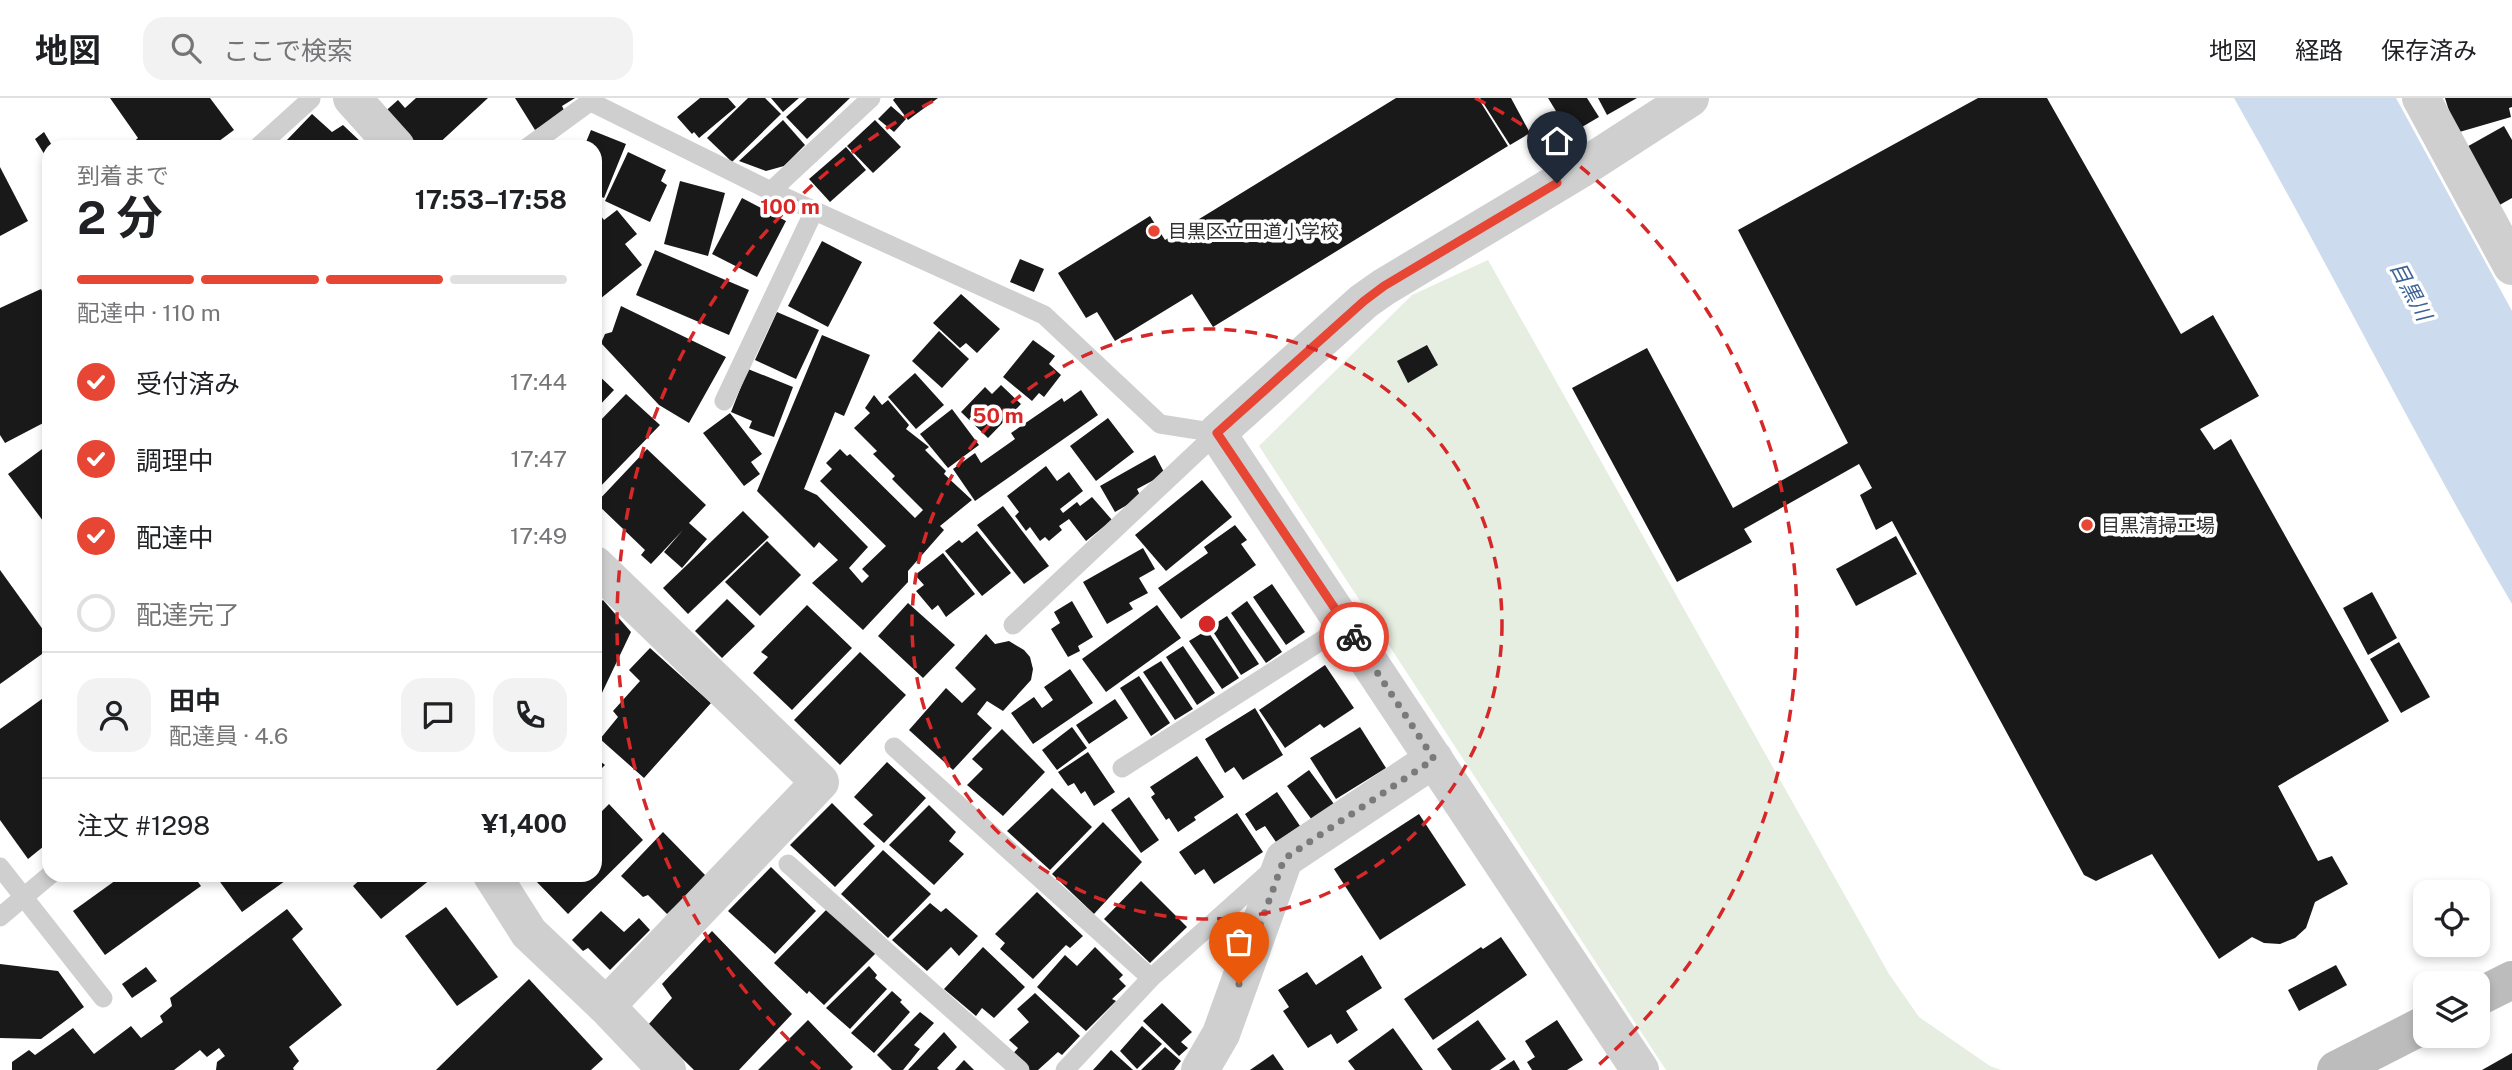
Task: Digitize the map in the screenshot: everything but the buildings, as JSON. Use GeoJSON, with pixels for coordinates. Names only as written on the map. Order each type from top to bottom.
{"type":"FeatureCollection","features":[{"type":"Feature","properties":{"kind":"street"},"geometry":{"type":"LineString","coordinates":[[352,98],[390,140]]}},
{"type":"Feature","properties":{"kind":"street"},"geometry":{"type":"LineString","coordinates":[[1630,1067],[1434,759],[1217,433],[1384,286],[1579,170],[1690,98]]}},
{"type":"Feature","properties":{"kind":"street"},"geometry":{"type":"LineString","coordinates":[[2421,98],[2512,266]]}},
{"type":"Feature","properties":{"kind":"street"},"geometry":{"type":"LineString","coordinates":[[602,572],[820,782],[606,1006]]}},
{"type":"Feature","properties":{"kind":"street"},"geometry":{"type":"LineString","coordinates":[[1200,1070],[1221,1034],[1284,859],[1434,759]]}},
{"type":"Feature","properties":{"kind":"street"},"geometry":{"type":"LineString","coordinates":[[496,882],[529,933],[606,1006],[667,1070]]}},
{"type":"Feature","properties":{"kind":"street"},"geometry":{"type":"LineString","coordinates":[[2490,991],[2512,980]]}},
{"type":"Feature","properties":{"kind":"street"},"geometry":{"type":"LineString","coordinates":[[2336,1070],[2413,1031]]}},
{"type":"Feature","properties":{"kind":"lane"},"geometry":{"type":"LineString","coordinates":[[771,191],[871,98]]}},
{"type":"Feature","properties":{"kind":"lane"},"geometry":{"type":"LineString","coordinates":[[266,140],[311,99]]}},
{"type":"Feature","properties":{"kind":"lane"},"geometry":{"type":"LineString","coordinates":[[538,140],[593,100],[771,191],[1044,316],[1160,424],[1217,433]]}},
{"type":"Feature","properties":{"kind":"lane"},"geometry":{"type":"LineString","coordinates":[[724,401],[814,211]]}},
{"type":"Feature","properties":{"kind":"lane"},"geometry":{"type":"LineString","coordinates":[[1013,625],[1217,433]]}},
{"type":"Feature","properties":{"kind":"lane"},"geometry":{"type":"LineString","coordinates":[[1122,768],[1346,625]]}},
{"type":"Feature","properties":{"kind":"lane"},"geometry":{"type":"LineString","coordinates":[[894,747],[1151,978]]}},
{"type":"Feature","properties":{"kind":"lane"},"geometry":{"type":"LineString","coordinates":[[1065,1070],[1151,978],[1284,859]]}},
{"type":"Feature","properties":{"kind":"lane"},"geometry":{"type":"LineString","coordinates":[[788,864],[1020,1070]]}},
{"type":"Feature","properties":{"kind":"lane"},"geometry":{"type":"LineString","coordinates":[[0,867],[103,998]]}},
{"type":"Feature","properties":{"kind":"lane"},"geometry":{"type":"LineString","coordinates":[[0,917],[42,882]]}},
{"type":"Feature","properties":{"kind":"shaded area"},"geometry":{"type":"Polygon","coordinates":[[[1488,260],[1889,974],[1919,1017],[1990,1066],[2001,1070],[1666,1070],[1259,446],[1412,295],[1488,260]]]}},
{"type":"Feature","properties":{"kind":"water","name":"目黒川"},"geometry":{"type":"Polygon","coordinates":[[[2234,98],[2396,98],[2512,311],[2512,604],[2441,478],[2234,98]]]}},
{"type":"Feature","properties":{"kind":"way so far"},"geometry":{"type":"LineString","coordinates":[[1239,984],[1284,859],[1434,759],[1354,637]]}},
{"type":"Feature","properties":{"kind":"place","name":"目黒区立田道小学校"},"geometry":{"type":"Point","coordinates":[1154,231]}},
{"type":"Feature","properties":{"kind":"place","name":"目黒清掃工場"},"geometry":{"type":"Point","coordinates":[2087,525]}},
{"type":"Feature","properties":{"kind":"route"},"geometry":{"type":"LineString","coordinates":[[1354,637],[1217,433],[1384,286],[1557,183]]}}]}
